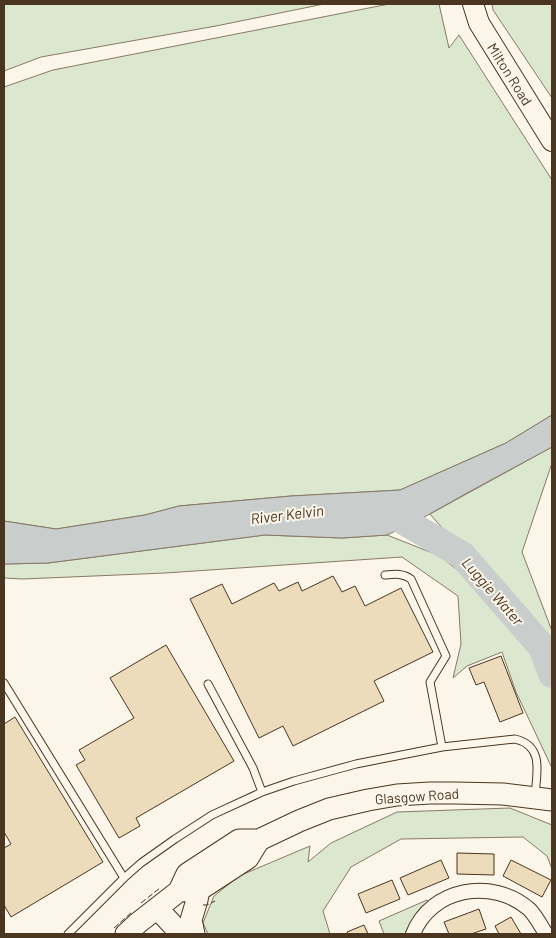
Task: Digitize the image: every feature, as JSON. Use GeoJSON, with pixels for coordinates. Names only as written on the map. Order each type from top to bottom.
{"type":"FeatureCollection","features":[{"type":"Feature","properties":{"kind":"main road","name":"Milton Road"},"geometry":{"type":"LineString","coordinates":[[473,4],[479,23],[552,141]]}},
{"type":"Feature","properties":{"kind":"main road","name":"Glasgow Road"},"geometry":{"type":"LineString","coordinates":[[126,934],[156,908],[189,890],[187,874],[239,840],[258,840],[329,809],[396,795],[503,794],[544,799]]}},
{"type":"Feature","properties":{"kind":"main road"},"geometry":{"type":"LineString","coordinates":[[189,890],[197,900],[191,920],[194,934]]}},
{"type":"Feature","properties":{"kind":"main road"},"geometry":{"type":"LineString","coordinates":[[156,908],[182,934]]}},
{"type":"Feature","properties":{"kind":"street"},"geometry":{"type":"LineString","coordinates":[[413,934],[425,914],[438,903],[466,891],[484,890],[501,894],[529,909],[546,934]]}},
{"type":"Feature","properties":{"kind":"lane"},"geometry":{"type":"LineString","coordinates":[[386,574],[400,574],[411,579],[446,656],[430,682],[442,747]]}},
{"type":"Feature","properties":{"kind":"lane"},"geometry":{"type":"LineString","coordinates":[[4,683],[124,878]]}},
{"type":"Feature","properties":{"kind":"lane"},"geometry":{"type":"LineString","coordinates":[[208,684],[253,768],[262,792]]}},
{"type":"Feature","properties":{"kind":"lane"},"geometry":{"type":"LineString","coordinates":[[68,934],[124,878],[141,863],[175,839],[212,815],[262,792],[294,781],[356,764],[442,747],[515,739],[522,740],[534,751],[544,799]]}},
{"type":"Feature","properties":{"kind":"green space"},"geometry":{"type":"Polygon","coordinates":[[[4,4],[324,4],[216,26],[41,57],[4,71],[4,4]]]}},
{"type":"Feature","properties":{"kind":"green space"},"geometry":{"type":"Polygon","coordinates":[[[389,4],[439,4],[449,48],[459,35],[552,180],[552,415],[506,443],[400,490],[291,496],[179,506],[145,515],[56,529],[4,521],[4,87],[53,70],[389,4]]]}},
{"type":"Feature","properties":{"kind":"green space"},"geometry":{"type":"Polygon","coordinates":[[[492,4],[552,4],[552,98],[493,10],[492,4]]]}},
{"type":"Feature","properties":{"kind":"green space"},"geometry":{"type":"Polygon","coordinates":[[[552,447],[552,463],[522,552],[552,631],[552,768],[516,692],[502,652],[467,666],[453,678],[461,644],[458,596],[402,557],[165,573],[23,579],[4,578],[4,564],[48,563],[265,535],[342,538],[387,535],[440,556],[476,585],[488,569],[443,529],[430,514],[552,447]]]}},
{"type":"Feature","properties":{"kind":"green space"},"geometry":{"type":"Polygon","coordinates":[[[510,808],[552,825],[552,869],[547,856],[523,837],[401,839],[351,867],[323,911],[330,934],[208,934],[203,923],[214,896],[239,876],[310,846],[308,862],[331,843],[397,812],[510,808]]]}},
{"type":"Feature","properties":{"kind":"green space"},"geometry":{"type":"Polygon","coordinates":[[[427,900],[428,902],[416,914],[406,934],[384,934],[379,921],[427,900]]]}},
{"type":"Feature","properties":{"kind":"water","name":"River Kelvin"},"geometry":{"type":"Polygon","coordinates":[[[552,415],[552,447],[419,520],[387,535],[342,538],[265,535],[48,563],[4,564],[4,521],[56,529],[145,515],[179,506],[291,496],[400,490],[506,443],[552,415]]]}},
{"type":"Feature","properties":{"kind":"building"},"geometry":{"type":"Polygon","coordinates":[[[333,576],[342,592],[355,586],[365,606],[401,588],[433,652],[374,681],[384,701],[293,746],[283,726],[259,738],[190,599],[222,584],[232,604],[274,583],[279,591],[298,582],[302,591],[333,576]]]}},
{"type":"Feature","properties":{"kind":"building"},"geometry":{"type":"Polygon","coordinates":[[[166,645],[234,761],[136,818],[140,826],[119,838],[76,765],[85,760],[79,750],[134,718],[110,678],[166,645]]]}},
{"type":"Feature","properties":{"kind":"building"},"geometry":{"type":"Polygon","coordinates":[[[501,656],[523,713],[500,722],[484,682],[476,685],[469,668],[501,656]]]}},
{"type":"Feature","properties":{"kind":"building"},"geometry":{"type":"Polygon","coordinates":[[[15,717],[103,862],[11,917],[4,905],[4,848],[11,844],[4,832],[4,724],[15,717]]]}},
{"type":"Feature","properties":{"kind":"building"},"geometry":{"type":"Polygon","coordinates":[[[457,853],[494,854],[494,875],[457,874],[457,853]]]}},
{"type":"Feature","properties":{"kind":"building"},"geometry":{"type":"Polygon","coordinates":[[[441,860],[449,878],[408,895],[400,878],[441,860]]]}},
{"type":"Feature","properties":{"kind":"building"},"geometry":{"type":"Polygon","coordinates":[[[511,860],[551,880],[542,897],[503,876],[511,860]]]}},
{"type":"Feature","properties":{"kind":"building"},"geometry":{"type":"Polygon","coordinates":[[[392,880],[400,899],[366,913],[358,894],[392,880]]]}},
{"type":"Feature","properties":{"kind":"building"},"geometry":{"type":"Polygon","coordinates":[[[479,909],[486,929],[471,934],[449,934],[444,922],[479,909]]]}},
{"type":"Feature","properties":{"kind":"building"},"geometry":{"type":"Polygon","coordinates":[[[511,917],[521,934],[499,934],[495,926],[511,917]]]}},
{"type":"Feature","properties":{"kind":"building"},"geometry":{"type":"Polygon","coordinates":[[[364,925],[368,934],[348,934],[347,932],[364,925]]]}},
{"type":"Feature","properties":{"kind":"waterway","name":"Luggie Water"},"geometry":{"type":"LineString","coordinates":[[388,512],[462,555],[542,647],[552,674]]}},
{"type":"Feature","properties":{"kind":"fence"},"geometry":{"type":"LineString","coordinates":[[141,903],[160,888]]}},
{"type":"Feature","properties":{"kind":"fence"},"geometry":{"type":"LineString","coordinates":[[203,905],[215,901]]}},
{"type":"Feature","properties":{"kind":"fence"},"geometry":{"type":"LineString","coordinates":[[114,928],[132,912]]}}]}
